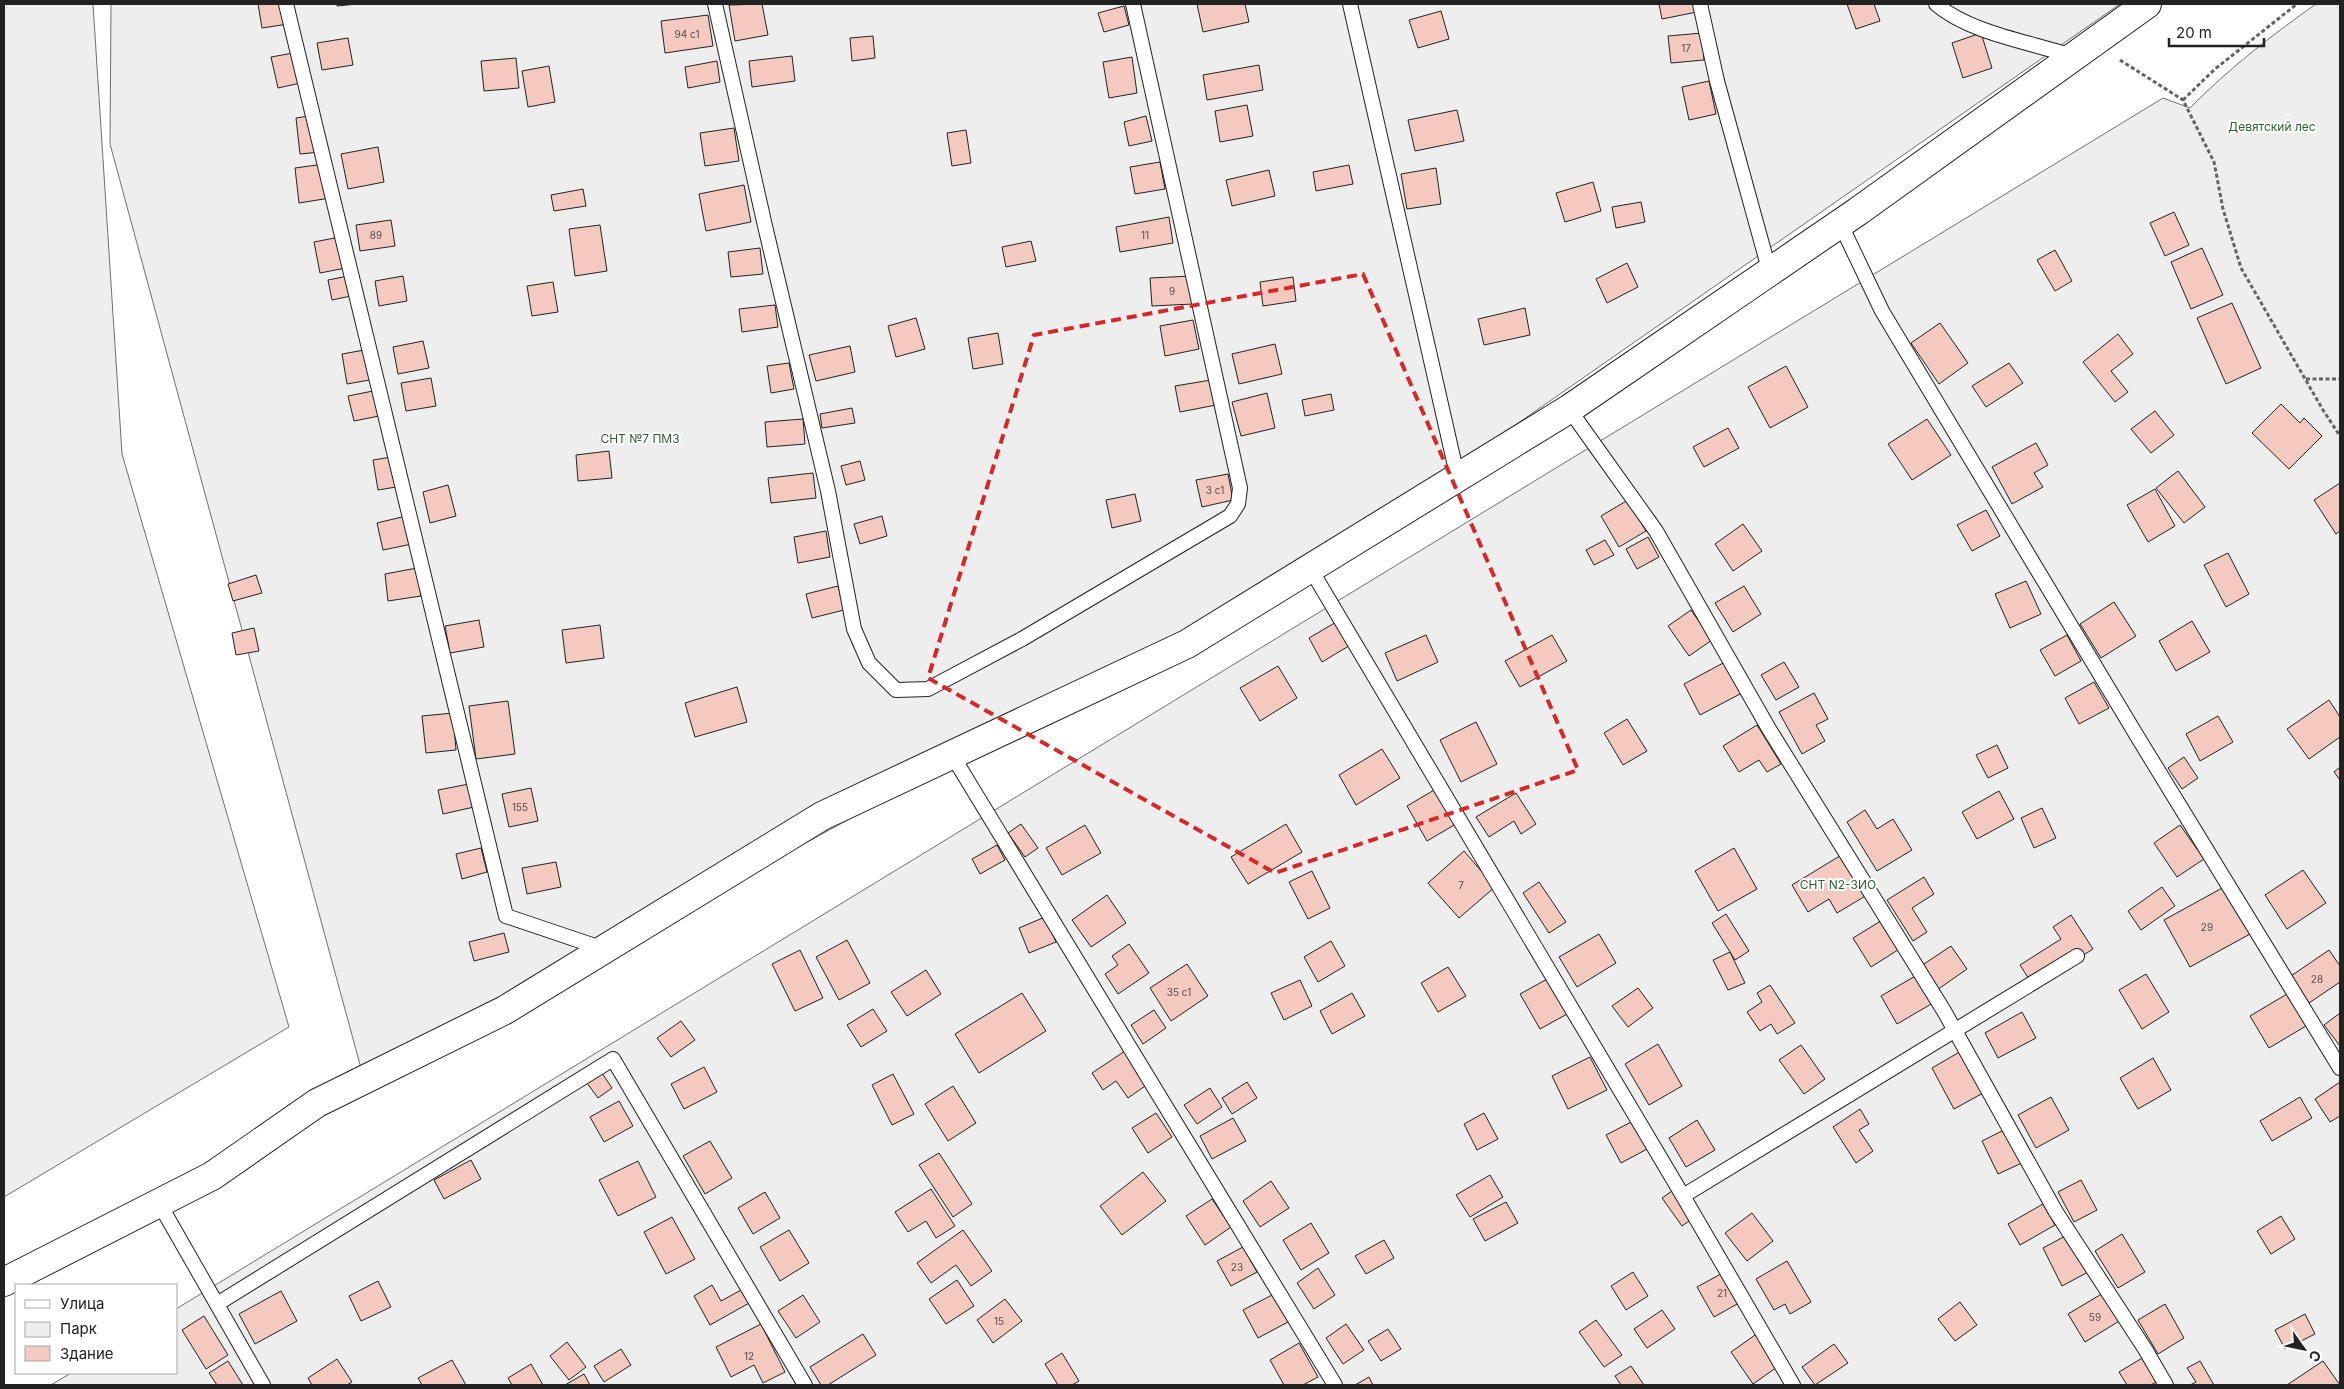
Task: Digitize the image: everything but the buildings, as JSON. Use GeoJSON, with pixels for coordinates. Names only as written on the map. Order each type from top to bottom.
{"type":"FeatureCollection","features":[{"type":"Feature","properties":{"kind":"street"},"geometry":{"type":"LineString","coordinates":[[4,1282],[212,1176],[317,1103],[505,1010],[822,816],[1187,644],[1569,409],[1770,273],[2147,4]]}},
{"type":"Feature","properties":{"kind":"lane"},"geometry":{"type":"LineString","coordinates":[[286,4],[506,916],[605,949]]}},
{"type":"Feature","properties":{"kind":"lane"},"geometry":{"type":"LineString","coordinates":[[715,4],[764,226],[828,491],[854,629],[869,663],[896,690],[928,689],[1022,639],[1230,516],[1238,504],[1240,488],[1132,4]]}},
{"type":"Feature","properties":{"kind":"lane"},"geometry":{"type":"LineString","coordinates":[[1350,4],[1455,466]]}},
{"type":"Feature","properties":{"kind":"lane"},"geometry":{"type":"LineString","coordinates":[[1700,4],[1717,81],[1770,273]]}},
{"type":"Feature","properties":{"kind":"lane"},"geometry":{"type":"LineString","coordinates":[[1936,4],[1947,13],[1989,31],[2062,54],[2077,55]]}},
{"type":"Feature","properties":{"kind":"lane"},"geometry":{"type":"LineString","coordinates":[[1840,223],[1882,311],[2136,736],[2340,1068]]}},
{"type":"Feature","properties":{"kind":"lane"},"geometry":{"type":"LineString","coordinates":[[1569,409],[1656,531],[1770,729],[1955,1031],[2056,1212],[2145,1349],[2166,1385]]}},
{"type":"Feature","properties":{"kind":"lane"},"geometry":{"type":"LineString","coordinates":[[1310,568],[1793,1385]]}},
{"type":"Feature","properties":{"kind":"lane"},"geometry":{"type":"LineString","coordinates":[[952,755],[1335,1385]]}},
{"type":"Feature","properties":{"kind":"lane"},"geometry":{"type":"LineString","coordinates":[[1683,1196],[2077,956]]}},
{"type":"Feature","properties":{"kind":"lane"},"geometry":{"type":"LineString","coordinates":[[217,1304],[613,1059],[804,1385]]}},
{"type":"Feature","properties":{"kind":"lane"},"geometry":{"type":"LineString","coordinates":[[159,1203],[263,1385]]}},
{"type":"Feature","properties":{"kind":"path"},"geometry":{"type":"LineString","coordinates":[[2183,100],[2215,69],[2297,4]]}},
{"type":"Feature","properties":{"kind":"path"},"geometry":{"type":"LineString","coordinates":[[2106,33],[2121,62],[2183,100],[2214,162],[2223,209],[2241,268],[2340,436]]}},
{"type":"Feature","properties":{"kind":"path"},"geometry":{"type":"LineString","coordinates":[[2305,379],[2340,379]]}},
{"type":"Feature","properties":{"kind":"highlighted area"},"geometry":{"type":"Polygon","coordinates":[[[1363,274],[1578,770],[1275,873],[928,678],[1034,335],[1363,274]]]}},
{"type":"Feature","properties":{"kind":"green space"},"geometry":{"type":"Polygon","coordinates":[[[4,4],[93,4],[122,454],[289,1027],[4,1197],[4,4]]]}},
{"type":"Feature","properties":{"kind":"green space","name":"СНТ №7 ПМЗ"},"geometry":{"type":"Polygon","coordinates":[[[111,4],[2120,4],[1310,568],[365,1083],[110,144],[111,4]]]}},
{"type":"Feature","properties":{"kind":"green space","name":"СНТ N2-ЗИО"},"geometry":{"type":"Polygon","coordinates":[[[2316,4],[2340,4],[2340,1385],[51,1385],[69,1374],[178,1374],[178,1308],[2163,98],[2190,108],[2250,53],[2316,4]]]}},
{"type":"Feature","properties":{"kind":"park label","name":"Девятский лес"},"geometry":{"type":"Point","coordinates":[2272,126]}}]}
